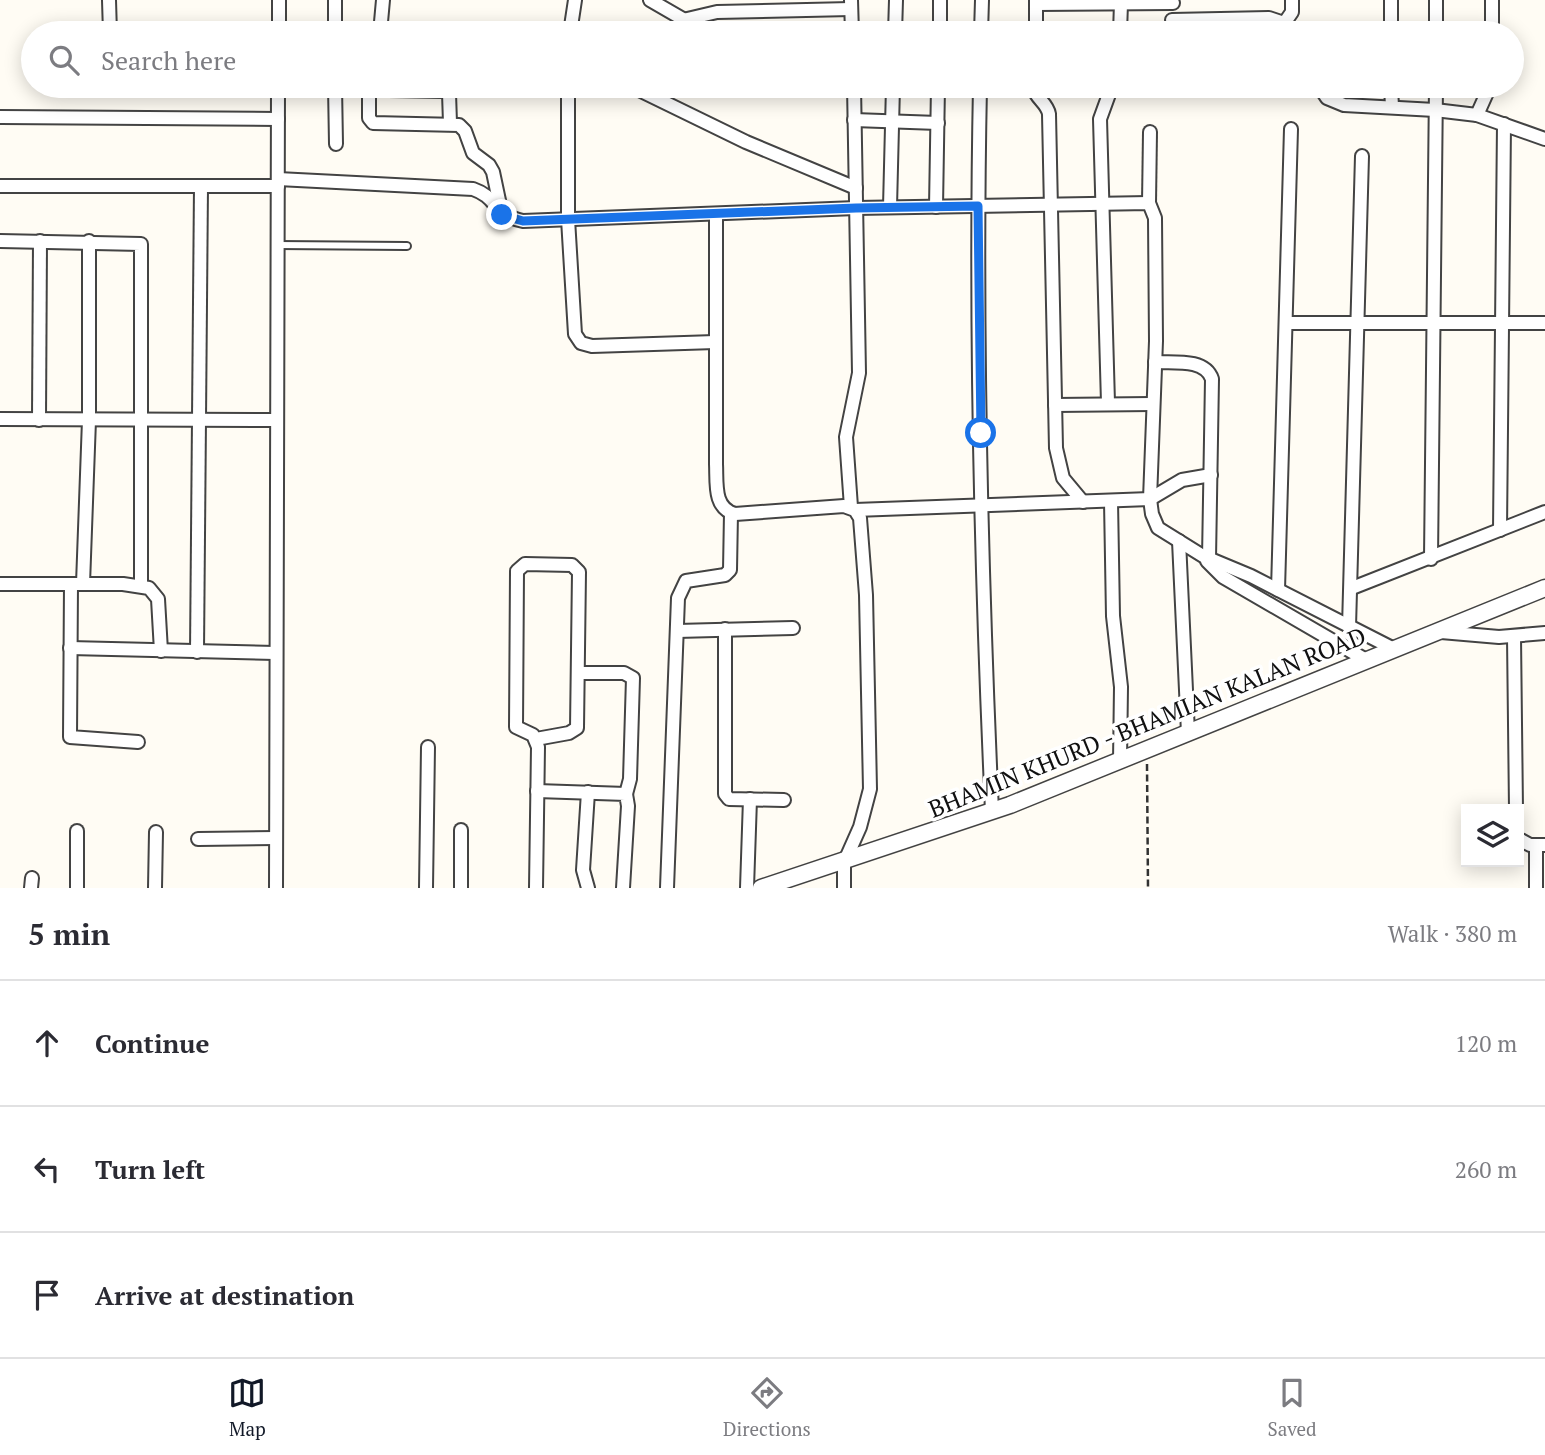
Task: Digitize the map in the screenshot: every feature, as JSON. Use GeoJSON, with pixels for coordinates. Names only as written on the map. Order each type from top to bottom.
{"type":"FeatureCollection","features":[{"type":"Feature","properties":{"kind":"street"},"geometry":{"type":"LineString","coordinates":[[109,0],[110,21]]}},
{"type":"Feature","properties":{"kind":"street"},"geometry":{"type":"LineString","coordinates":[[279,0],[279,21]]}},
{"type":"Feature","properties":{"kind":"street"},"geometry":{"type":"LineString","coordinates":[[335,0],[335,21]]}},
{"type":"Feature","properties":{"kind":"street"},"geometry":{"type":"LineString","coordinates":[[381,21],[383,0]]}},
{"type":"Feature","properties":{"kind":"street"},"geometry":{"type":"LineString","coordinates":[[572,21],[575,0]]}},
{"type":"Feature","properties":{"kind":"street"},"geometry":{"type":"LineString","coordinates":[[650,0],[683,20],[717,12],[851,4]]}},
{"type":"Feature","properties":{"kind":"street"},"geometry":{"type":"LineString","coordinates":[[895,21],[896,0]]}},
{"type":"Feature","properties":{"kind":"street"},"geometry":{"type":"LineString","coordinates":[[940,0],[940,21]]}},
{"type":"Feature","properties":{"kind":"street"},"geometry":{"type":"LineString","coordinates":[[981,21],[982,0]]}},
{"type":"Feature","properties":{"kind":"street"},"geometry":{"type":"LineString","coordinates":[[1287,21],[1292,12],[1292,0]]}},
{"type":"Feature","properties":{"kind":"street"},"geometry":{"type":"LineString","coordinates":[[1391,0],[1391,21]]}},
{"type":"Feature","properties":{"kind":"street"},"geometry":{"type":"LineString","coordinates":[[1436,0],[1436,21]]}},
{"type":"Feature","properties":{"kind":"street"},"geometry":{"type":"LineString","coordinates":[[1492,0],[1492,21]]}},
{"type":"Feature","properties":{"kind":"street"},"geometry":{"type":"LineString","coordinates":[[1036,21],[1036,2],[1173,1],[1172,21]]}},
{"type":"Feature","properties":{"kind":"street"},"geometry":{"type":"LineString","coordinates":[[1120,21],[1121,3]]}},
{"type":"Feature","properties":{"kind":"street"},"geometry":{"type":"LineString","coordinates":[[1237,21],[1269,18],[1278,21]]}},
{"type":"Feature","properties":{"kind":"street"},"geometry":{"type":"LineString","coordinates":[[276,888],[278,98]]}},
{"type":"Feature","properties":{"kind":"street"},"geometry":{"type":"LineString","coordinates":[[335,98],[336,144]]}},
{"type":"Feature","properties":{"kind":"street"},"geometry":{"type":"LineString","coordinates":[[372,98],[369,118],[373,123],[450,123],[464,131],[473,153],[489,166],[502,215]]}},
{"type":"Feature","properties":{"kind":"street"},"geometry":{"type":"LineString","coordinates":[[449,98],[450,123]]}},
{"type":"Feature","properties":{"kind":"street"},"geometry":{"type":"LineString","coordinates":[[568,98],[568,219],[575,334],[581,343],[592,346],[715,342]]}},
{"type":"Feature","properties":{"kind":"street"},"geometry":{"type":"LineString","coordinates":[[656,98],[746,142],[856,188]]}},
{"type":"Feature","properties":{"kind":"street"},"geometry":{"type":"LineString","coordinates":[[844,888],[844,863],[867,808],[870,780],[866,595],[860,518],[853,509],[845,450],[859,373],[854,98]]}},
{"type":"Feature","properties":{"kind":"street"},"geometry":{"type":"LineString","coordinates":[[890,207],[893,98]]}},
{"type":"Feature","properties":{"kind":"street"},"geometry":{"type":"LineString","coordinates":[[936,207],[939,98]]}},
{"type":"Feature","properties":{"kind":"street"},"geometry":{"type":"LineString","coordinates":[[980,98],[978,206],[983,506],[992,811]]}},
{"type":"Feature","properties":{"kind":"street"},"geometry":{"type":"LineString","coordinates":[[1039,98],[1048,108],[1049,114],[1055,405],[1060,465],[1063,478],[1083,502]]}},
{"type":"Feature","properties":{"kind":"street"},"geometry":{"type":"LineString","coordinates":[[1108,98],[1100,119],[1108,403]]}},
{"type":"Feature","properties":{"kind":"street"},"geometry":{"type":"LineString","coordinates":[[1330,98],[1333,102],[1477,116],[1545,139]]}},
{"type":"Feature","properties":{"kind":"street"},"geometry":{"type":"LineString","coordinates":[[1392,98],[1392,107]]}},
{"type":"Feature","properties":{"kind":"street"},"geometry":{"type":"LineString","coordinates":[[1430,559],[1436,98]]}},
{"type":"Feature","properties":{"kind":"street"},"geometry":{"type":"LineString","coordinates":[[1477,116],[1485,98]]}},
{"type":"Feature","properties":{"kind":"street"},"geometry":{"type":"LineString","coordinates":[[0,117],[278,118]]}},
{"type":"Feature","properties":{"kind":"street"},"geometry":{"type":"LineString","coordinates":[[854,120],[938,123]]}},
{"type":"Feature","properties":{"kind":"street"},"geometry":{"type":"LineString","coordinates":[[1500,530],[1504,124]]}},
{"type":"Feature","properties":{"kind":"street"},"geometry":{"type":"LineString","coordinates":[[1278,590],[1291,129]]}},
{"type":"Feature","properties":{"kind":"street"},"geometry":{"type":"LineString","coordinates":[[1150,132],[1149,203],[1155,218],[1150,499],[1158,528],[1206,558],[1278,590],[1394,649]]}},
{"type":"Feature","properties":{"kind":"street"},"geometry":{"type":"LineString","coordinates":[[1349,627],[1362,156]]}},
{"type":"Feature","properties":{"kind":"street"},"geometry":{"type":"LineString","coordinates":[[0,186],[201,186],[278,182],[473,189],[485,193],[502,215],[523,221],[890,207],[1149,203]]}},
{"type":"Feature","properties":{"kind":"street"},"geometry":{"type":"LineString","coordinates":[[197,652],[201,186]]}},
{"type":"Feature","properties":{"kind":"street"},"geometry":{"type":"LineString","coordinates":[[716,214],[717,489],[720,504],[731,513],[1150,499],[1182,480],[1211,475]]}},
{"type":"Feature","properties":{"kind":"street"},"geometry":{"type":"LineString","coordinates":[[0,241],[138,243],[143,249],[141,585]]}},
{"type":"Feature","properties":{"kind":"street"},"geometry":{"type":"LineString","coordinates":[[38,420],[40,241]]}},
{"type":"Feature","properties":{"kind":"street"},"geometry":{"type":"LineString","coordinates":[[89,242],[89,420],[70,648],[70,737],[138,742]]}},
{"type":"Feature","properties":{"kind":"street"},"geometry":{"type":"LineString","coordinates":[[1287,323],[1357,326],[1545,323]]}},
{"type":"Feature","properties":{"kind":"street"},"geometry":{"type":"LineString","coordinates":[[1154,362],[1201,366],[1209,371],[1212,379],[1211,475],[1206,558],[1223,577],[1366,660]]}},
{"type":"Feature","properties":{"kind":"street"},"geometry":{"type":"LineString","coordinates":[[1055,405],[1152,404]]}},
{"type":"Feature","properties":{"kind":"street"},"geometry":{"type":"LineString","coordinates":[[0,419],[276,420]]}},
{"type":"Feature","properties":{"kind":"street"},"geometry":{"type":"LineString","coordinates":[[1111,501],[1113,616],[1121,687],[1120,761]]}},
{"type":"Feature","properties":{"kind":"street"},"geometry":{"type":"LineString","coordinates":[[1352,588],[1545,512]]}},
{"type":"Feature","properties":{"kind":"street"},"geometry":{"type":"LineString","coordinates":[[667,888],[678,598],[686,581],[724,575],[730,570],[731,513]]}},
{"type":"Feature","properties":{"kind":"street"},"geometry":{"type":"LineString","coordinates":[[1179,541],[1188,733]]}},
{"type":"Feature","properties":{"kind":"street"},"geometry":{"type":"LineString","coordinates":[[520,565],[576,567],[578,673],[577,728],[569,733],[536,739],[516,727],[517,571],[520,565]]}},
{"type":"Feature","properties":{"kind":"street"},"geometry":{"type":"LineString","coordinates":[[0,584],[141,585],[155,592],[158,599],[161,651]]}},
{"type":"Feature","properties":{"kind":"street","name":"BHAMIN KHURD - BHAMIAN KALAN ROAD"},"geometry":{"type":"LineString","coordinates":[[761,888],[844,863],[992,811],[1545,588]]}},
{"type":"Feature","properties":{"kind":"street"},"geometry":{"type":"LineString","coordinates":[[677,631],[793,628]]}},
{"type":"Feature","properties":{"kind":"street"},"geometry":{"type":"LineString","coordinates":[[725,629],[725,794],[729,799],[784,800]]}},
{"type":"Feature","properties":{"kind":"street"},"geometry":{"type":"LineString","coordinates":[[1437,631],[1514,637],[1545,633]]}},
{"type":"Feature","properties":{"kind":"street"},"geometry":{"type":"LineString","coordinates":[[1514,637],[1516,804]]}},
{"type":"Feature","properties":{"kind":"street"},"geometry":{"type":"LineString","coordinates":[[70,648],[275,653]]}},
{"type":"Feature","properties":{"kind":"street"},"geometry":{"type":"LineString","coordinates":[[578,673],[624,673],[633,678],[623,888]]}},
{"type":"Feature","properties":{"kind":"street"},"geometry":{"type":"LineString","coordinates":[[536,739],[536,888]]}},
{"type":"Feature","properties":{"kind":"street"},"geometry":{"type":"LineString","coordinates":[[426,888],[428,747]]}},
{"type":"Feature","properties":{"kind":"street"},"geometry":{"type":"LineString","coordinates":[[537,791],[626,794]]}},
{"type":"Feature","properties":{"kind":"street"},"geometry":{"type":"LineString","coordinates":[[588,792],[583,870],[588,888]]}},
{"type":"Feature","properties":{"kind":"street"},"geometry":{"type":"LineString","coordinates":[[747,888],[750,799]]}},
{"type":"Feature","properties":{"kind":"street"},"geometry":{"type":"LineString","coordinates":[[461,830],[461,888]]}},
{"type":"Feature","properties":{"kind":"street"},"geometry":{"type":"LineString","coordinates":[[77,831],[77,888]]}},
{"type":"Feature","properties":{"kind":"street"},"geometry":{"type":"LineString","coordinates":[[155,888],[156,832]]}},
{"type":"Feature","properties":{"kind":"street"},"geometry":{"type":"LineString","coordinates":[[198,839],[276,838]]}},
{"type":"Feature","properties":{"kind":"street"},"geometry":{"type":"LineString","coordinates":[[1524,840],[1541,845],[1536,888]]}},
{"type":"Feature","properties":{"kind":"lane"},"geometry":{"type":"LineString","coordinates":[[277,245],[407,246]]}},
{"type":"Feature","properties":{"kind":"path"},"geometry":{"type":"LineString","coordinates":[[1146,750],[1148,888]]}},
{"type":"Feature","properties":{"kind":"route"},"geometry":{"type":"LineString","coordinates":[[502,215],[523,221],[978,206],[981,433]]}}]}
